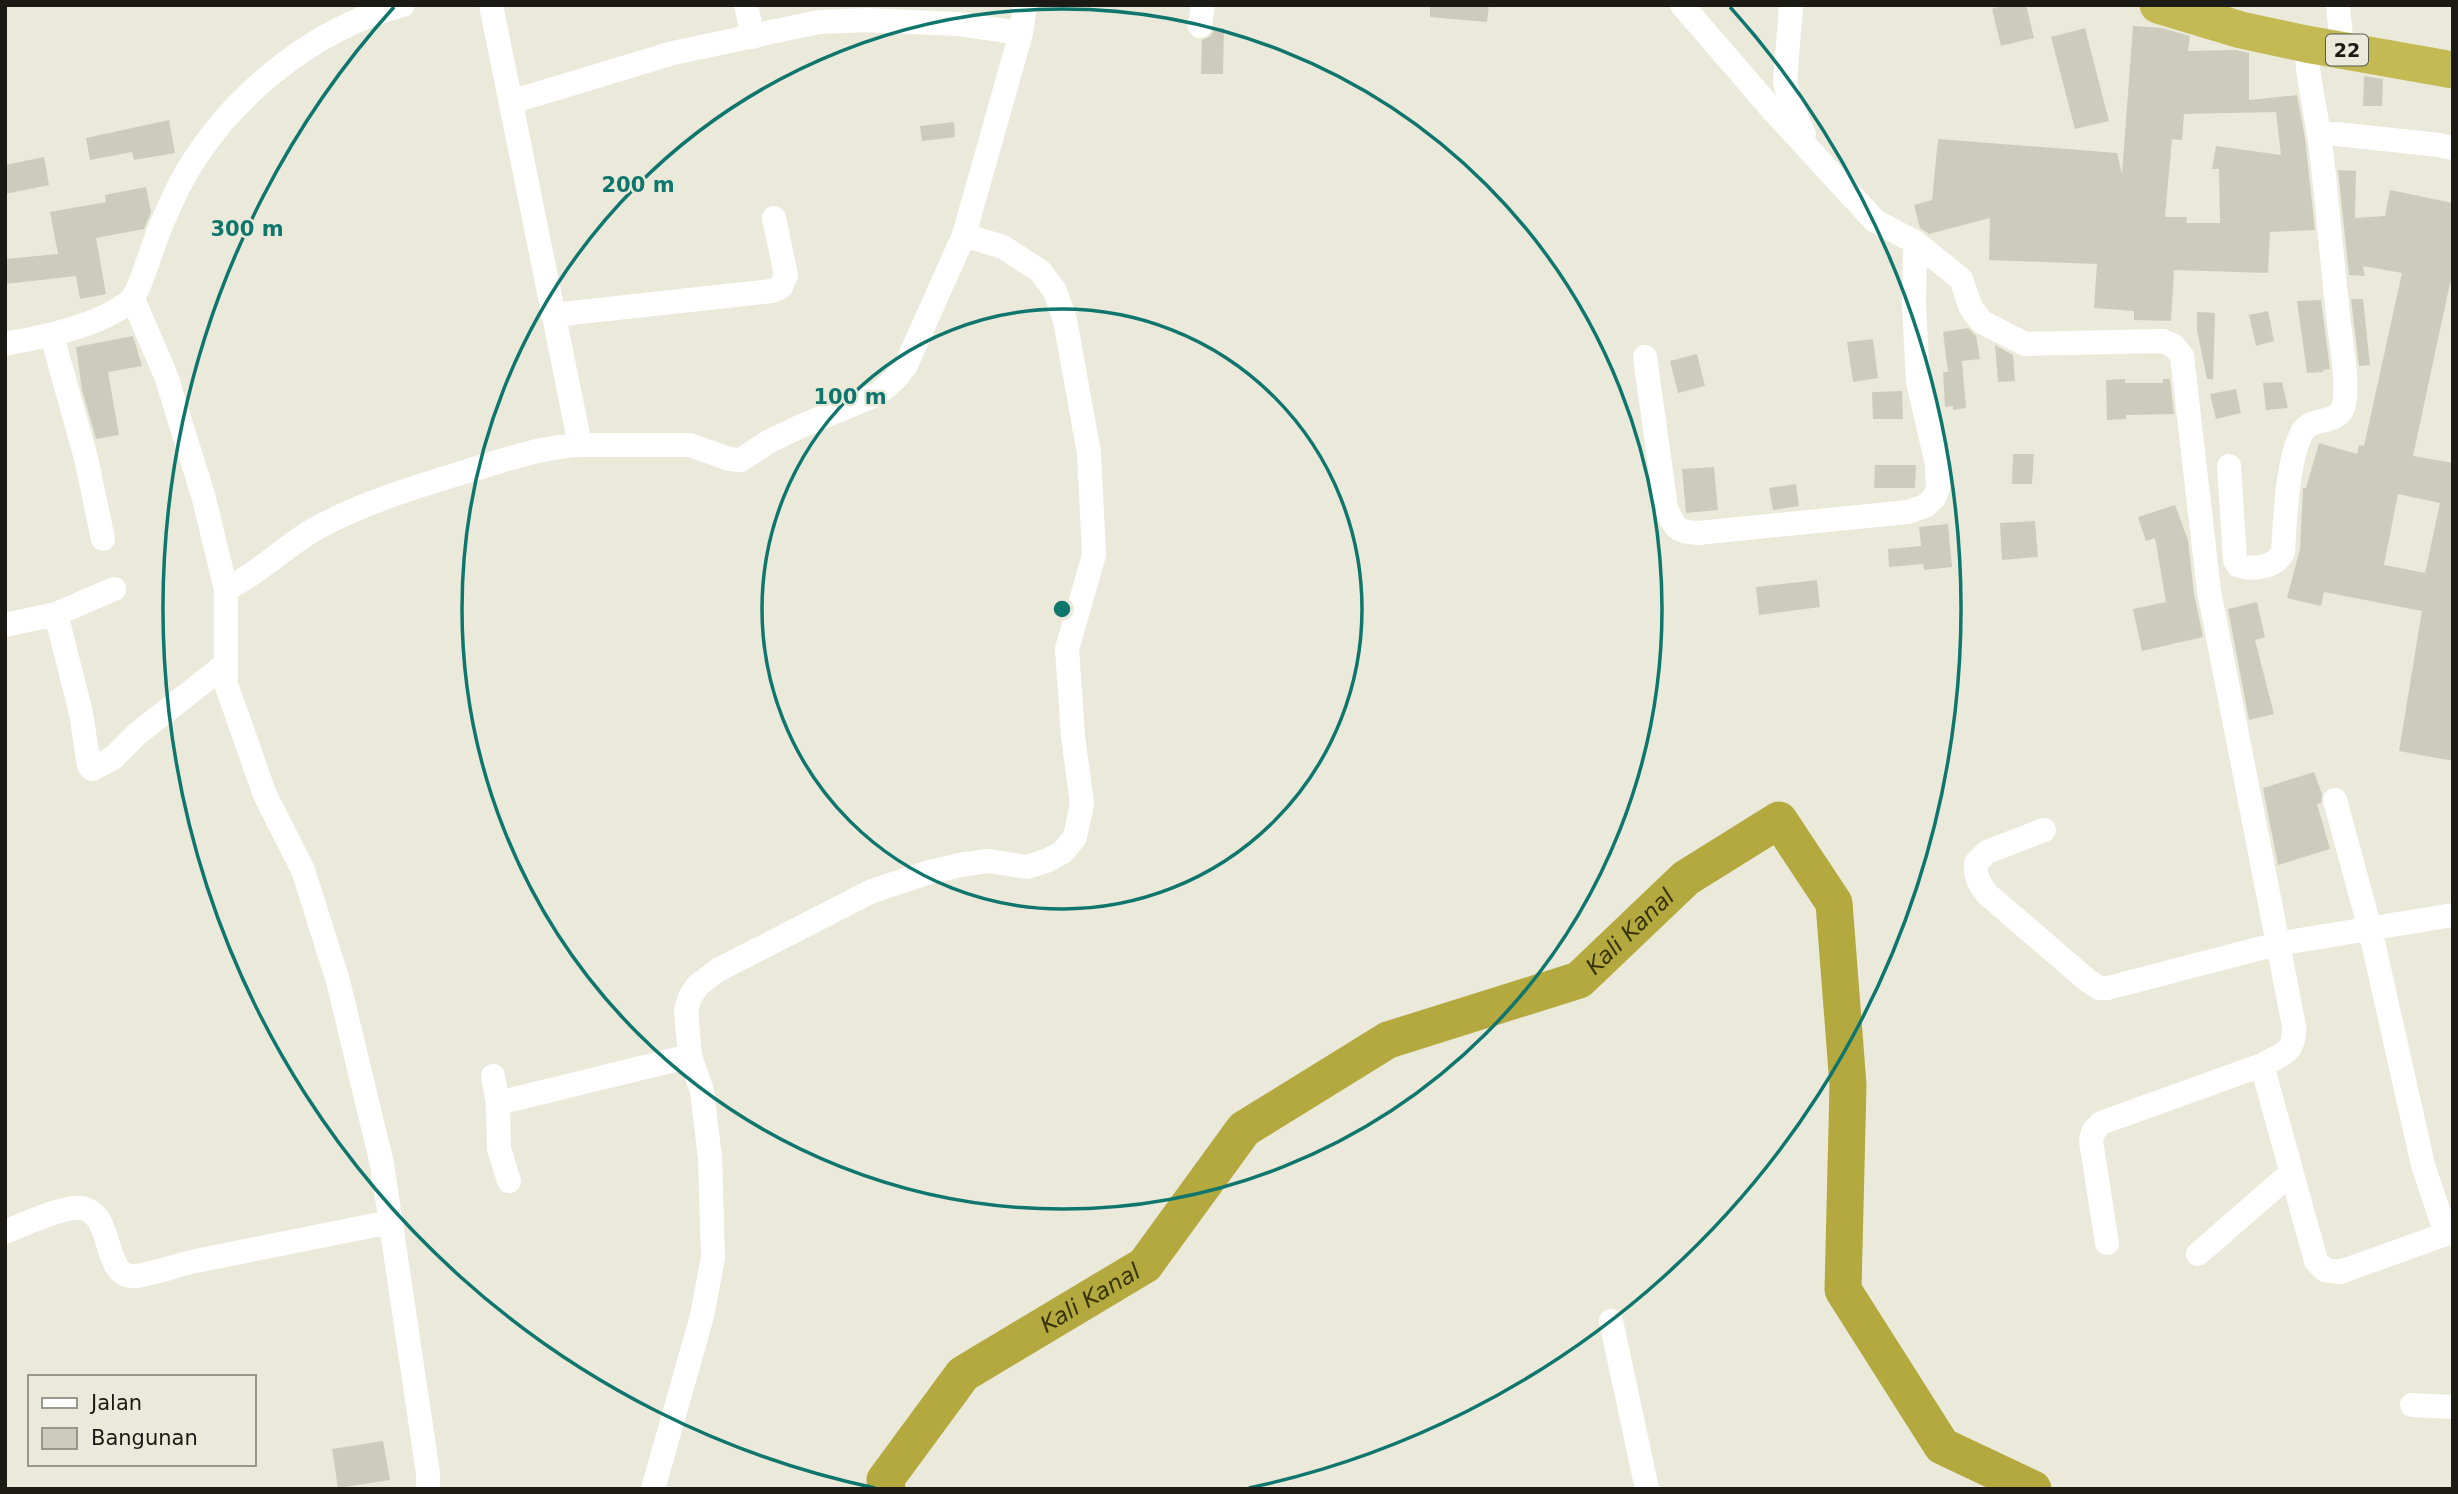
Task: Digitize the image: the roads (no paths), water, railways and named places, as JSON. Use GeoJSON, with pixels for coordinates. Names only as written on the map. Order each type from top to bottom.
{"type":"FeatureCollection","features":[{"type":"Feature","properties":{"kind":"highway","name":"22"},"geometry":{"type":"LineString","coordinates":[[2158,5],[2241,30],[2453,70]]}},
{"type":"Feature","properties":{"kind":"street"},"geometry":{"type":"LineString","coordinates":[[5,344],[52,336],[111,313],[133,299],[156,237],[181,183],[216,132],[241,103],[268,75],[330,33],[374,13],[404,5]]}},
{"type":"Feature","properties":{"kind":"street"},"geometry":{"type":"LineString","coordinates":[[491,5],[580,445]]}},
{"type":"Feature","properties":{"kind":"street"},"geometry":{"type":"LineString","coordinates":[[746,5],[752,37]]}},
{"type":"Feature","properties":{"kind":"street"},"geometry":{"type":"LineString","coordinates":[[226,589],[239,583],[276,554],[316,529],[380,500],[514,456],[554,446],[690,445],[729,459],[741,460],[768,442],[877,394],[897,377],[905,365],[964,235],[1021,33],[1025,5]]}},
{"type":"Feature","properties":{"kind":"street"},"geometry":{"type":"LineString","coordinates":[[1682,5],[1875,221],[1915,242],[1961,279],[1971,308],[1982,322],[2025,344],[2163,341],[2174,346],[2182,356],[2209,591],[2295,1041],[2291,1048],[2262,1065],[2101,1123],[2093,1132],[2091,1141],[2107,1243]]}},
{"type":"Feature","properties":{"kind":"street"},"geometry":{"type":"LineString","coordinates":[[1791,5],[1785,83],[1792,108],[1813,153]]}},
{"type":"Feature","properties":{"kind":"street"},"geometry":{"type":"LineString","coordinates":[[2338,5],[2342,49]]}},
{"type":"Feature","properties":{"kind":"street"},"geometry":{"type":"LineString","coordinates":[[510,102],[673,53],[819,22],[867,20],[958,23],[1021,33]]}},
{"type":"Feature","properties":{"kind":"street"},"geometry":{"type":"LineString","coordinates":[[2229,466],[2235,560],[2243,568],[2269,565],[2280,559],[2283,551],[2294,457],[2303,429],[2314,423],[2329,421],[2338,415],[2344,406],[2343,365],[2318,132],[2307,73],[2306,44]]}},
{"type":"Feature","properties":{"kind":"street"},"geometry":{"type":"LineString","coordinates":[[2318,132],[2453,148]]}},
{"type":"Feature","properties":{"kind":"street"},"geometry":{"type":"LineString","coordinates":[[554,314],[772,291],[781,287],[786,275],[774,218]]}},
{"type":"Feature","properties":{"kind":"street"},"geometry":{"type":"LineString","coordinates":[[653,1489],[702,1316],[713,1258],[710,1158],[702,1091],[690,1056],[687,1010],[690,997],[698,985],[718,970],[872,891],[960,865],[988,861],[1027,867],[1063,852],[1075,837],[1082,804],[1073,736],[1067,649],[1094,555],[1089,453],[1068,333],[1055,291],[1040,271],[1003,247],[964,235]]}},
{"type":"Feature","properties":{"kind":"street"},"geometry":{"type":"LineString","coordinates":[[1645,357],[1667,508],[1675,526],[1682,533],[1846,520],[1908,512],[1924,506],[1934,498],[1938,488],[1937,464],[1918,382],[1914,305],[1915,242]]}},
{"type":"Feature","properties":{"kind":"street"},"geometry":{"type":"LineString","coordinates":[[133,299],[166,376],[203,495],[226,589],[226,684],[265,795],[303,870],[338,981],[382,1164],[428,1489]]}},
{"type":"Feature","properties":{"kind":"street"},"geometry":{"type":"LineString","coordinates":[[52,336],[86,458],[103,538]]}},
{"type":"Feature","properties":{"kind":"street"},"geometry":{"type":"LineString","coordinates":[[5,625],[55,614],[114,589]]}},
{"type":"Feature","properties":{"kind":"street"},"geometry":{"type":"LineString","coordinates":[[55,614],[81,713],[89,766],[93,769],[113,758],[137,734],[226,664]]}},
{"type":"Feature","properties":{"kind":"street"},"geometry":{"type":"LineString","coordinates":[[2262,1065],[2316,1261],[2325,1270],[2340,1272],[2449,1233],[2423,1165],[2370,929],[2335,800]]}},
{"type":"Feature","properties":{"kind":"street"},"geometry":{"type":"LineString","coordinates":[[2043,830],[1987,852],[1976,863],[1975,872],[1987,894],[2099,988],[2108,988],[2277,944],[2453,915]]}},
{"type":"Feature","properties":{"kind":"street"},"geometry":{"type":"LineString","coordinates":[[498,1103],[690,1056]]}},
{"type":"Feature","properties":{"kind":"street"},"geometry":{"type":"LineString","coordinates":[[493,1076],[498,1103],[499,1149],[509,1181]]}},
{"type":"Feature","properties":{"kind":"street"},"geometry":{"type":"LineString","coordinates":[[2198,1254],[2291,1173]]}},
{"type":"Feature","properties":{"kind":"street"},"geometry":{"type":"LineString","coordinates":[[5,1231],[46,1215],[82,1208],[93,1214],[104,1229],[115,1265],[122,1273],[132,1276],[390,1222]]}},
{"type":"Feature","properties":{"kind":"street"},"geometry":{"type":"LineString","coordinates":[[1611,1321],[1647,1489]]}},
{"type":"Feature","properties":{"kind":"street"},"geometry":{"type":"LineString","coordinates":[[2412,1405],[2453,1407]]}},
{"type":"Feature","properties":{"kind":"waterway","name":"Kali Kanal"},"geometry":{"type":"LineString","coordinates":[[887,1489],[885,1480],[963,1374],[1145,1265],[1244,1129],[1388,1040],[1579,980],[1686,878],[1779,820],[1834,903],[1848,1085],[1843,1290],[1942,1446],[2033,1489]]}}]}
